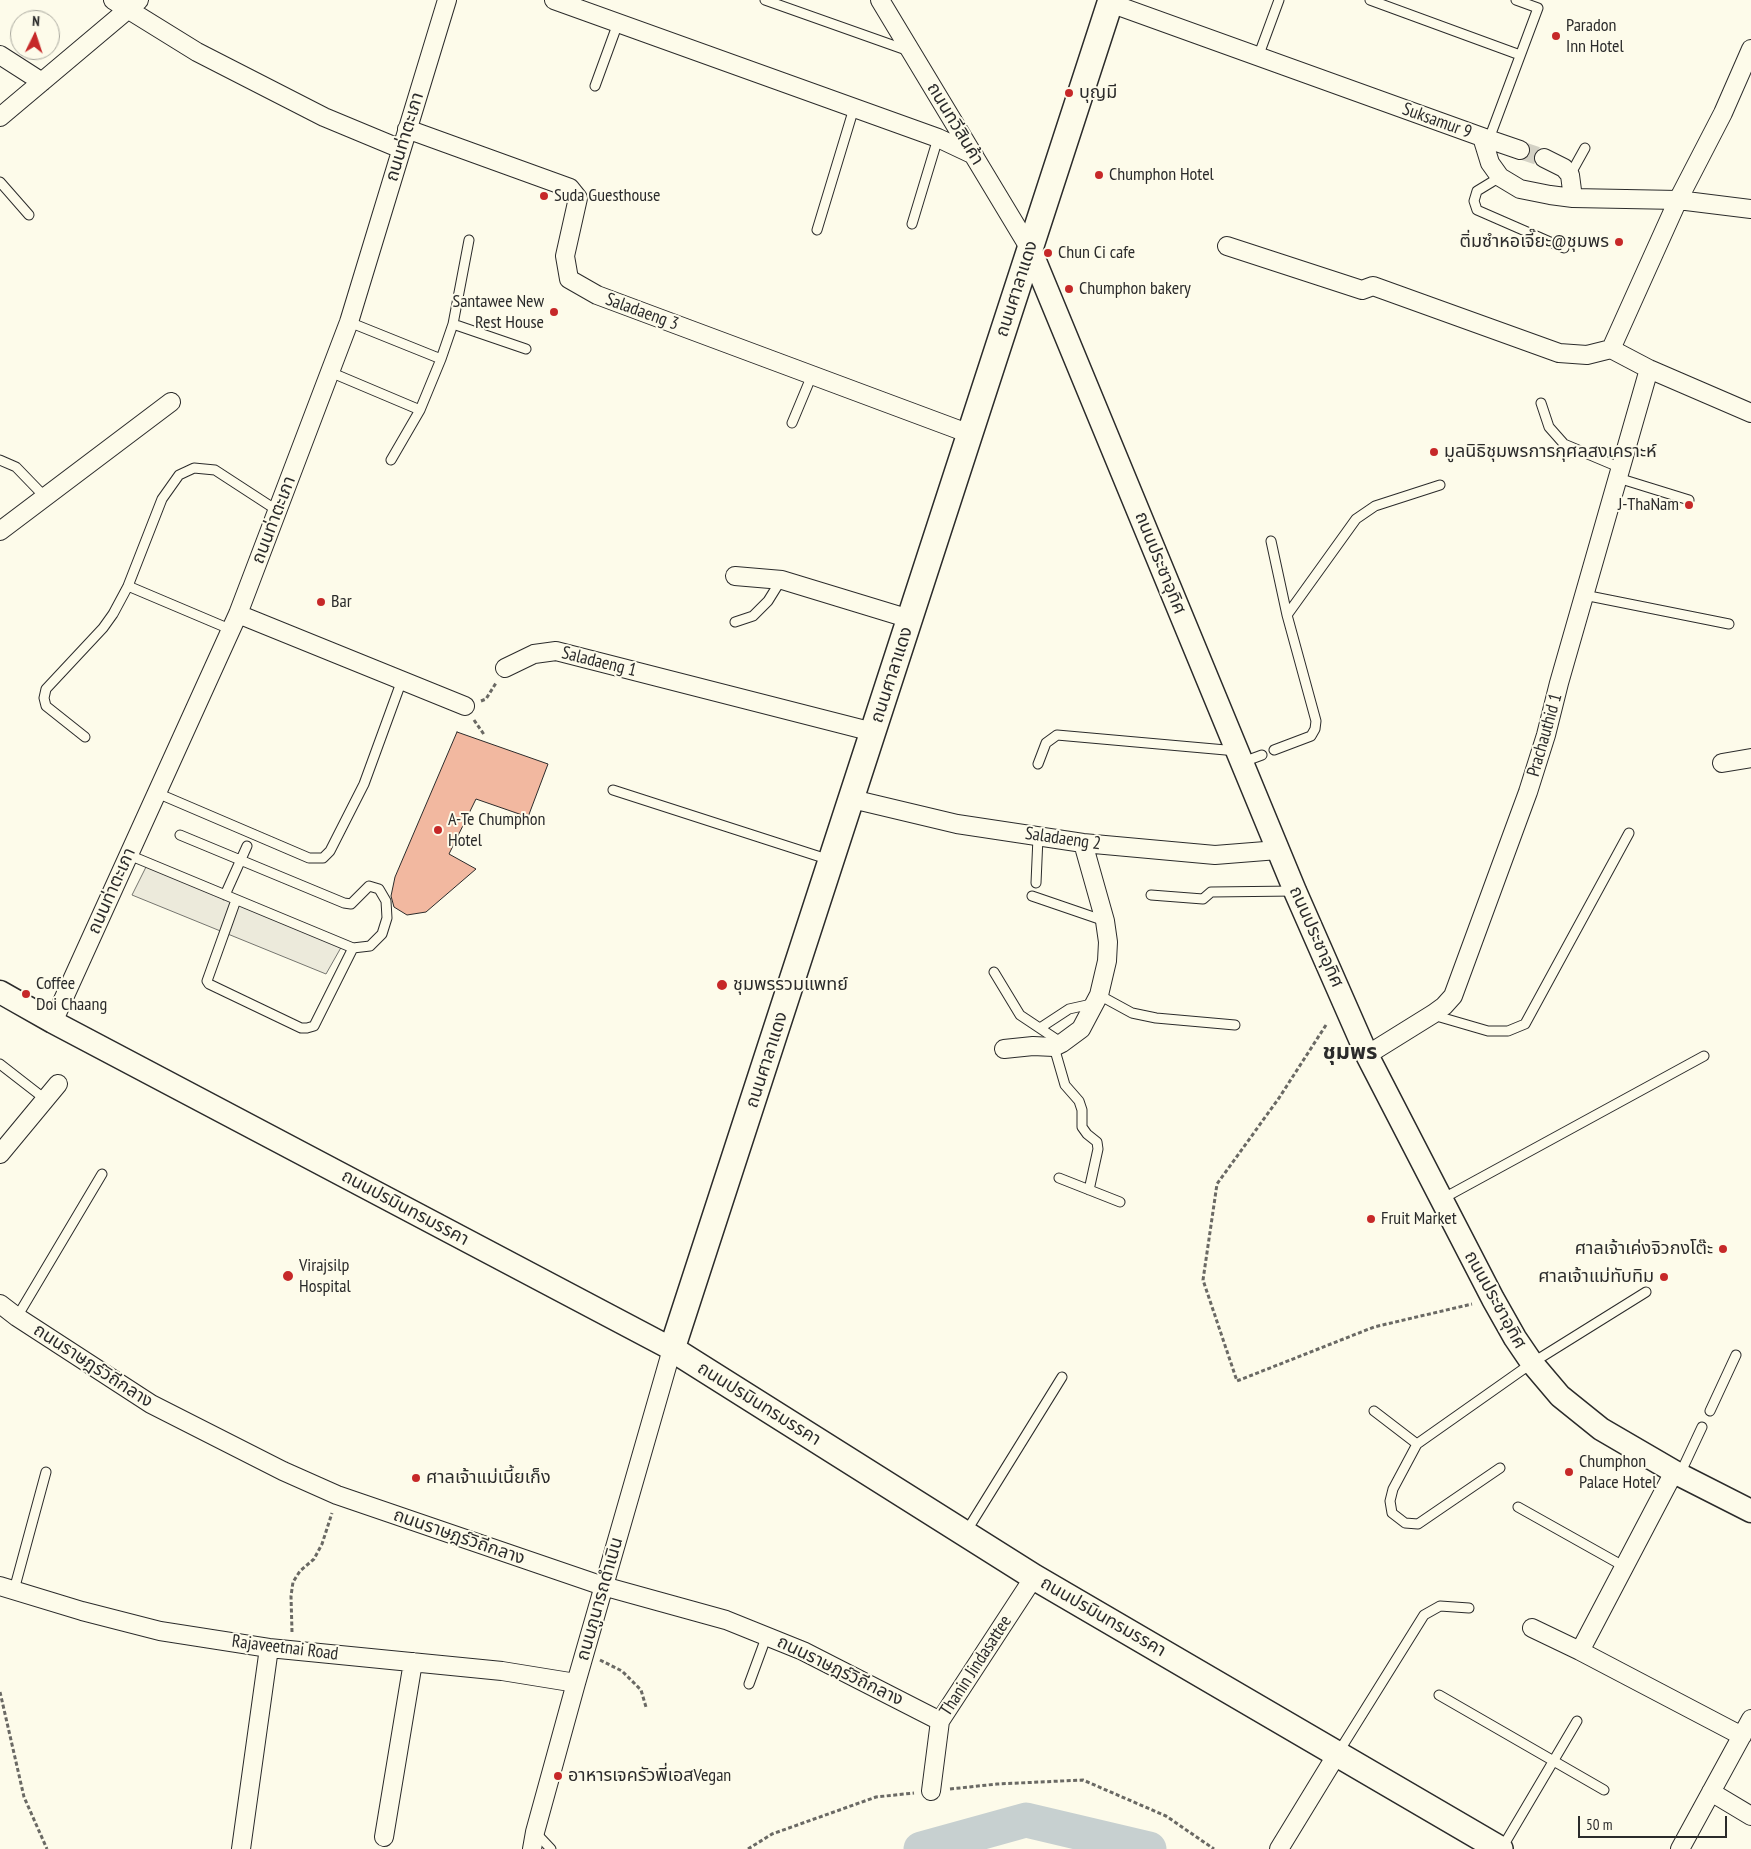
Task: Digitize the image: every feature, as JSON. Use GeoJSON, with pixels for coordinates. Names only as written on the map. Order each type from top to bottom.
{"type":"FeatureCollection","features":[{"type":"Feature","properties":{"kind":"main road","name":"ถนนศาลาแดง"},"geometry":{"type":"LineString","coordinates":[[672,1349],[1111,2]]}},
{"type":"Feature","properties":{"kind":"main road","name":"ถนนปรมินทรมรรคา"},"geometry":{"type":"LineString","coordinates":[[672,1349],[1034,1577],[1501,1849]]}},
{"type":"Feature","properties":{"kind":"street","name":"ถนนท่าตะเภา"},"geometry":{"type":"LineString","coordinates":[[53,1022],[235,622],[278,511],[348,322],[447,0]]}},
{"type":"Feature","properties":{"kind":"street"},"geometry":{"type":"LineString","coordinates":[[554,0],[938,138],[974,155]]}},
{"type":"Feature","properties":{"kind":"street","name":"ถนนทวีสินค้า"},"geometry":{"type":"LineString","coordinates":[[880,0],[1030,249]]}},
{"type":"Feature","properties":{"kind":"street","name":"Suksamur 9"},"geometry":{"type":"LineString","coordinates":[[1111,2],[1485,138],[1490,163],[1500,177]]}},
{"type":"Feature","properties":{"kind":"street"},"geometry":{"type":"LineString","coordinates":[[0,117],[42,82],[127,3],[197,52],[324,118],[401,150]]}},
{"type":"Feature","properties":{"kind":"street"},"geometry":{"type":"LineString","coordinates":[[1611,349],[1678,200],[1723,113],[1751,49]]}},
{"type":"Feature","properties":{"kind":"street"},"geometry":{"type":"LineString","coordinates":[[0,55],[42,82]]}},
{"type":"Feature","properties":{"kind":"street","name":"Saladaeng 3"},"geometry":{"type":"LineString","coordinates":[[407,129],[570,188],[578,198],[565,256],[569,279],[597,295],[970,434]]}},
{"type":"Feature","properties":{"kind":"street"},"geometry":{"type":"LineString","coordinates":[[1485,138],[1520,150]]}},
{"type":"Feature","properties":{"kind":"street"},"geometry":{"type":"LineString","coordinates":[[1544,158],[1564,168],[1570,175],[1573,198]]}},
{"type":"Feature","properties":{"kind":"street"},"geometry":{"type":"LineString","coordinates":[[1500,177],[1520,189],[1573,198],[1678,200],[1751,208]]}},
{"type":"Feature","properties":{"kind":"street"},"geometry":{"type":"LineString","coordinates":[[1227,246],[1362,290],[1373,286],[1559,353],[1586,355],[1611,349],[1649,369],[1751,413]]}},
{"type":"Feature","properties":{"kind":"street","name":"ถนนประชาอุทิศ"},"geometry":{"type":"LineString","coordinates":[[1030,249],[1248,756],[1278,850],[1367,1055],[1514,1338],[1560,1396],[1600,1429],[1677,1474],[1751,1512]]}},
{"type":"Feature","properties":{"kind":"street","name":"Prachauthid 1"},"geometry":{"type":"LineString","coordinates":[[1367,1055],[1433,1014],[1453,996],[1528,792],[1546,735],[1649,369]]}},
{"type":"Feature","properties":{"kind":"street"},"geometry":{"type":"LineString","coordinates":[[0,531],[171,402]]}},
{"type":"Feature","properties":{"kind":"street"},"geometry":{"type":"LineString","coordinates":[[735,576],[782,580],[910,619]]}},
{"type":"Feature","properties":{"kind":"street"},"geometry":{"type":"LineString","coordinates":[[235,622],[402,680],[465,706]]}},
{"type":"Feature","properties":{"kind":"street","name":"Saladaeng 1"},"geometry":{"type":"LineString","coordinates":[[505,668],[534,654],[556,651],[873,732]]}},
{"type":"Feature","properties":{"kind":"street"},"geometry":{"type":"LineString","coordinates":[[1722,763],[1751,758]]}},
{"type":"Feature","properties":{"kind":"street","name":"Saladaeng 2"},"geometry":{"type":"LineString","coordinates":[[852,798],[957,824],[1083,843],[1215,855],[1278,850]]}},
{"type":"Feature","properties":{"kind":"street"},"geometry":{"type":"LineString","coordinates":[[1004,1049],[1058,1045],[1081,1029],[1097,999],[1107,961],[1108,942],[1105,921],[1083,843]]}},
{"type":"Feature","properties":{"kind":"street","name":"ถนนปรมินทรมรรคา"},"geometry":{"type":"LineString","coordinates":[[2,996],[672,1349]]}},
{"type":"Feature","properties":{"kind":"street"},"geometry":{"type":"LineString","coordinates":[[0,1154],[58,1084]]}},
{"type":"Feature","properties":{"kind":"street","name":"ถนนราษฎร์วิถีกลาง"},"geometry":{"type":"LineString","coordinates":[[0,1304],[151,1404],[283,1471],[337,1495],[604,1586],[726,1620],[767,1635],[940,1720]]}},
{"type":"Feature","properties":{"kind":"street","name":"ถนนภูนารถดำเนิน"},"geometry":{"type":"LineString","coordinates":[[532,1849],[584,1652],[672,1349]]}},
{"type":"Feature","properties":{"kind":"street"},"geometry":{"type":"LineString","coordinates":[[1580,1651],[1677,1474]]}},
{"type":"Feature","properties":{"kind":"street","name":"Thanin Jindasattee"},"geometry":{"type":"LineString","coordinates":[[931,1791],[940,1720],[1034,1577]]}},
{"type":"Feature","properties":{"kind":"street","name":"Rajaveetnai Road"},"geometry":{"type":"LineString","coordinates":[[7,1588],[160,1631],[269,1648],[502,1671],[576,1683]]}},
{"type":"Feature","properties":{"kind":"street"},"geometry":{"type":"LineString","coordinates":[[1532,1628],[1742,1736]]}},
{"type":"Feature","properties":{"kind":"street"},"geometry":{"type":"LineString","coordinates":[[241,1849],[269,1648]]}},
{"type":"Feature","properties":{"kind":"street"},"geometry":{"type":"LineString","coordinates":[[384,1837],[413,1662]]}},
{"type":"Feature","properties":{"kind":"street"},"geometry":{"type":"LineString","coordinates":[[1680,1849],[1751,1719]]}},
{"type":"Feature","properties":{"kind":"street"},"geometry":{"type":"LineString","coordinates":[[1279,1849],[1337,1754]]}},
{"type":"Feature","properties":{"kind":"street"},"geometry":{"type":"LineString","coordinates":[[1711,1792],[1751,1816]]}},
{"type":"Feature","properties":{"kind":"lane"},"geometry":{"type":"LineString","coordinates":[[764,0],[912,52]]}},
{"type":"Feature","properties":{"kind":"lane"},"geometry":{"type":"LineString","coordinates":[[1258,57],[1279,0]]}},
{"type":"Feature","properties":{"kind":"lane"},"geometry":{"type":"LineString","coordinates":[[1370,0],[1520,55]]}},
{"type":"Feature","properties":{"kind":"lane"},"geometry":{"type":"LineString","coordinates":[[1485,138],[1538,8],[1516,0]]}},
{"type":"Feature","properties":{"kind":"lane"},"geometry":{"type":"LineString","coordinates":[[595,86],[618,23]]}},
{"type":"Feature","properties":{"kind":"lane"},"geometry":{"type":"LineString","coordinates":[[818,230],[854,108]]}},
{"type":"Feature","properties":{"kind":"lane"},"geometry":{"type":"LineString","coordinates":[[912,224],[938,138]]}},
{"type":"Feature","properties":{"kind":"lane"},"geometry":{"type":"LineString","coordinates":[[1570,175],[1585,148]]}},
{"type":"Feature","properties":{"kind":"lane"},"geometry":{"type":"LineString","coordinates":[[1500,177],[1477,191],[1474,200],[1476,210],[1564,248]]}},
{"type":"Feature","properties":{"kind":"lane"},"geometry":{"type":"LineString","coordinates":[[0,182],[29,215]]}},
{"type":"Feature","properties":{"kind":"lane"},"geometry":{"type":"LineString","coordinates":[[391,460],[420,410],[441,359],[453,324],[470,240]]}},
{"type":"Feature","properties":{"kind":"lane"},"geometry":{"type":"LineString","coordinates":[[348,322],[441,359]]}},
{"type":"Feature","properties":{"kind":"lane"},"geometry":{"type":"LineString","coordinates":[[453,324],[526,349]]}},
{"type":"Feature","properties":{"kind":"lane"},"geometry":{"type":"LineString","coordinates":[[330,372],[420,410]]}},
{"type":"Feature","properties":{"kind":"lane"},"geometry":{"type":"LineString","coordinates":[[792,423],[812,375]]}},
{"type":"Feature","properties":{"kind":"lane"},"geometry":{"type":"LineString","coordinates":[[1541,404],[1549,427],[1564,444],[1619,473],[1689,500]]}},
{"type":"Feature","properties":{"kind":"lane"},"geometry":{"type":"LineString","coordinates":[[0,460],[16,468],[45,497]]}},
{"type":"Feature","properties":{"kind":"lane"},"geometry":{"type":"LineString","coordinates":[[85,737],[46,706],[44,698],[46,689],[103,628],[113,614],[128,586],[162,500],[179,475],[194,468],[215,470],[278,511]]}},
{"type":"Feature","properties":{"kind":"lane"},"geometry":{"type":"LineString","coordinates":[[1287,615],[1356,520],[1376,506],[1440,485]]}},
{"type":"Feature","properties":{"kind":"lane"},"geometry":{"type":"LineString","coordinates":[[1270,541],[1287,615],[1316,722],[1311,736],[1274,750]]}},
{"type":"Feature","properties":{"kind":"lane"},"geometry":{"type":"LineString","coordinates":[[735,622],[753,616],[768,601],[782,580]]}},
{"type":"Feature","properties":{"kind":"lane"},"geometry":{"type":"LineString","coordinates":[[128,586],[235,622]]}},
{"type":"Feature","properties":{"kind":"lane"},"geometry":{"type":"LineString","coordinates":[[1584,595],[1730,624]]}},
{"type":"Feature","properties":{"kind":"lane"},"geometry":{"type":"LineString","coordinates":[[157,793],[308,858],[323,858],[330,851],[364,784],[402,680]]}},
{"type":"Feature","properties":{"kind":"lane"},"geometry":{"type":"LineString","coordinates":[[1038,764],[1046,743],[1057,735],[1248,756]]}},
{"type":"Feature","properties":{"kind":"lane"},"geometry":{"type":"LineString","coordinates":[[613,790],[832,860]]}},
{"type":"Feature","properties":{"kind":"lane"},"geometry":{"type":"LineString","coordinates":[[1433,1014],[1488,1031],[1508,1031],[1525,1024],[1629,832]]}},
{"type":"Feature","properties":{"kind":"lane"},"geometry":{"type":"LineString","coordinates":[[129,855],[353,948],[370,946],[382,934],[387,918],[386,901],[379,889],[369,886],[352,904],[344,903],[180,835]]}},
{"type":"Feature","properties":{"kind":"lane"},"geometry":{"type":"LineString","coordinates":[[1036,882],[1038,837]]}},
{"type":"Feature","properties":{"kind":"lane"},"geometry":{"type":"LineString","coordinates":[[225,895],[247,846]]}},
{"type":"Feature","properties":{"kind":"lane"},"geometry":{"type":"LineString","coordinates":[[1151,895],[1202,899],[1211,892],[1296,891]]}},
{"type":"Feature","properties":{"kind":"lane"},"geometry":{"type":"LineString","coordinates":[[1032,896],[1105,921]]}},
{"type":"Feature","properties":{"kind":"lane"},"geometry":{"type":"LineString","coordinates":[[236,900],[207,981],[208,984],[301,1028],[314,1026],[353,948]]}},
{"type":"Feature","properties":{"kind":"lane"},"geometry":{"type":"LineString","coordinates":[[994,972],[1020,1015],[1040,1028],[1058,1045],[1065,1085],[1079,1101],[1082,1110],[1082,1127],[1097,1142],[1098,1148],[1090,1190]]}},
{"type":"Feature","properties":{"kind":"lane"},"geometry":{"type":"LineString","coordinates":[[1040,1028],[1069,1009],[1097,999],[1132,1014],[1235,1025]]}},
{"type":"Feature","properties":{"kind":"lane"},"geometry":{"type":"LineString","coordinates":[[1442,1200],[1704,1056]]}},
{"type":"Feature","properties":{"kind":"lane"},"geometry":{"type":"LineString","coordinates":[[0,1064],[45,1099]]}},
{"type":"Feature","properties":{"kind":"lane"},"geometry":{"type":"LineString","coordinates":[[17,1317],[102,1174]]}},
{"type":"Feature","properties":{"kind":"lane"},"geometry":{"type":"LineString","coordinates":[[1059,1178],[1120,1202]]}},
{"type":"Feature","properties":{"kind":"lane"},"geometry":{"type":"LineString","coordinates":[[1500,1468],[1418,1524],[1405,1522],[1392,1514],[1390,1501],[1393,1489],[1417,1444],[1532,1363],[1646,1292]]}},
{"type":"Feature","properties":{"kind":"lane"},"geometry":{"type":"LineString","coordinates":[[1710,1411],[1736,1355]]}},
{"type":"Feature","properties":{"kind":"lane"},"geometry":{"type":"LineString","coordinates":[[965,1534],[1062,1376]]}},
{"type":"Feature","properties":{"kind":"lane"},"geometry":{"type":"LineString","coordinates":[[1374,1411],[1417,1444]]}},
{"type":"Feature","properties":{"kind":"lane"},"geometry":{"type":"LineString","coordinates":[[1677,1474],[1702,1427]]}},
{"type":"Feature","properties":{"kind":"lane"},"geometry":{"type":"LineString","coordinates":[[7,1588],[46,1472]]}},
{"type":"Feature","properties":{"kind":"lane"},"geometry":{"type":"LineString","coordinates":[[1518,1507],[1625,1567]]}},
{"type":"Feature","properties":{"kind":"lane"},"geometry":{"type":"LineString","coordinates":[[1337,1754],[1424,1615],[1440,1606],[1469,1608]]}},
{"type":"Feature","properties":{"kind":"lane"},"geometry":{"type":"LineString","coordinates":[[749,1684],[767,1635]]}},
{"type":"Feature","properties":{"kind":"lane"},"geometry":{"type":"LineString","coordinates":[[1439,1695],[1604,1790]]}},
{"type":"Feature","properties":{"kind":"lane"},"geometry":{"type":"LineString","coordinates":[[1501,1849],[1577,1721]]}},
{"type":"Feature","properties":{"kind":"lane"},"geometry":{"type":"LineString","coordinates":[[535,1832],[551,1849]]}},
{"type":"Feature","properties":{"kind":"path"},"geometry":{"type":"LineString","coordinates":[[465,706],[486,699],[505,668]]}},
{"type":"Feature","properties":{"kind":"path"},"geometry":{"type":"LineString","coordinates":[[1326,1025],[1279,1098],[1217,1184],[1203,1280],[1236,1381],[1374,1327],[1493,1300]]}},
{"type":"Feature","properties":{"kind":"path"},"geometry":{"type":"LineString","coordinates":[[293,1650],[291,1596],[293,1582],[300,1571],[314,1559],[322,1544],[337,1495]]}},
{"type":"Feature","properties":{"kind":"path"},"geometry":{"type":"LineString","coordinates":[[584,1652],[622,1671],[641,1690],[646,1707]]}},
{"type":"Feature","properties":{"kind":"path"},"geometry":{"type":"LineString","coordinates":[[0,1692],[24,1797],[47,1849]]}},
{"type":"Feature","properties":{"kind":"path"},"geometry":{"type":"LineString","coordinates":[[748,1849],[772,1834],[876,1797],[997,1784],[1083,1780],[1166,1816],[1214,1849]]}},
{"type":"Feature","properties":{"kind":"shaded area"},"geometry":{"type":"Polygon","coordinates":[[[148,863],[343,944],[326,974],[132,895],[148,863]]]}},
{"type":"Feature","properties":{"kind":"building","name":"A-Te Chumphon Hotel"},"geometry":{"type":"Polygon","coordinates":[[[457,732],[548,764],[528,817],[476,799],[449,854],[476,869],[426,912],[407,915],[394,907],[391,896],[395,877],[457,732]]]}},
{"type":"Feature","properties":{"kind":"waterway"},"geometry":{"type":"LineString","coordinates":[[921,1849],[1026,1820],[1149,1849]]}},
{"type":"Feature","properties":{"kind":"tunnel"},"geometry":{"type":"LineString","coordinates":[[1520,150],[1544,158]]}},
{"type":"Feature","properties":{"kind":"place","name":"Paradon Inn Hotel"},"geometry":{"type":"Point","coordinates":[1556,36]}},
{"type":"Feature","properties":{"kind":"place","name":"บุญมี"},"geometry":{"type":"Point","coordinates":[1069,93]}},
{"type":"Feature","properties":{"kind":"place","name":"Chumphon Hotel"},"geometry":{"type":"Point","coordinates":[1099,175]}},
{"type":"Feature","properties":{"kind":"place","name":"Suda Guesthouse"},"geometry":{"type":"Point","coordinates":[544,196]}},
{"type":"Feature","properties":{"kind":"place","name":"ติ่มซำหอเจี๊ยะ@ชุมพร"},"geometry":{"type":"Point","coordinates":[1619,242]}},
{"type":"Feature","properties":{"kind":"place","name":"Chun Ci cafe"},"geometry":{"type":"Point","coordinates":[1048,253]}},
{"type":"Feature","properties":{"kind":"place","name":"Chumphon bakery"},"geometry":{"type":"Point","coordinates":[1069,289]}},
{"type":"Feature","properties":{"kind":"place","name":"Santawee New Rest House"},"geometry":{"type":"Point","coordinates":[554,312]}},
{"type":"Feature","properties":{"kind":"place","name":"มูลนิธิชุมพรการกุศลสงเคราะห์"},"geometry":{"type":"Point","coordinates":[1434,452]}},
{"type":"Feature","properties":{"kind":"place","name":"J-ThaNam"},"geometry":{"type":"Point","coordinates":[1689,505]}},
{"type":"Feature","properties":{"kind":"place","name":"Bar"},"geometry":{"type":"Point","coordinates":[321,602]}},
{"type":"Feature","properties":{"kind":"place","name":"A-Te Chumphon Hotel"},"geometry":{"type":"Point","coordinates":[438,830]}},
{"type":"Feature","properties":{"kind":"place","name":"ชุมพรรวมแพทย์"},"geometry":{"type":"Point","coordinates":[722,985]}},
{"type":"Feature","properties":{"kind":"place","name":"Coffee Doi Chaang"},"geometry":{"type":"Point","coordinates":[26,994]}},
{"type":"Feature","properties":{"kind":"place","name":"Fruit Market"},"geometry":{"type":"Point","coordinates":[1371,1219]}},
{"type":"Feature","properties":{"kind":"place","name":"ศาลเจ้าเค่งจิวกงโต๊ะ"},"geometry":{"type":"Point","coordinates":[1723,1249]}},
{"type":"Feature","properties":{"kind":"place","name":"Virajsilp Hospital"},"geometry":{"type":"Point","coordinates":[288,1276]}},
{"type":"Feature","properties":{"kind":"place","name":"ศาลเจ้าแม่ทับทิม"},"geometry":{"type":"Point","coordinates":[1664,1277]}},
{"type":"Feature","properties":{"kind":"place","name":"Chumphon Palace Hotel"},"geometry":{"type":"Point","coordinates":[1569,1472]}},
{"type":"Feature","properties":{"kind":"place","name":"ศาลเจ้าแม่เนี้ยเก็ง"},"geometry":{"type":"Point","coordinates":[416,1478]}},
{"type":"Feature","properties":{"kind":"place","name":"อาหารเจครัวพี่เอสVegan"},"geometry":{"type":"Point","coordinates":[558,1776]}},
{"type":"Feature","properties":{"kind":"district","name":"ชุมพร"},"geometry":{"type":"Point","coordinates":[1350,1053]}}]}
